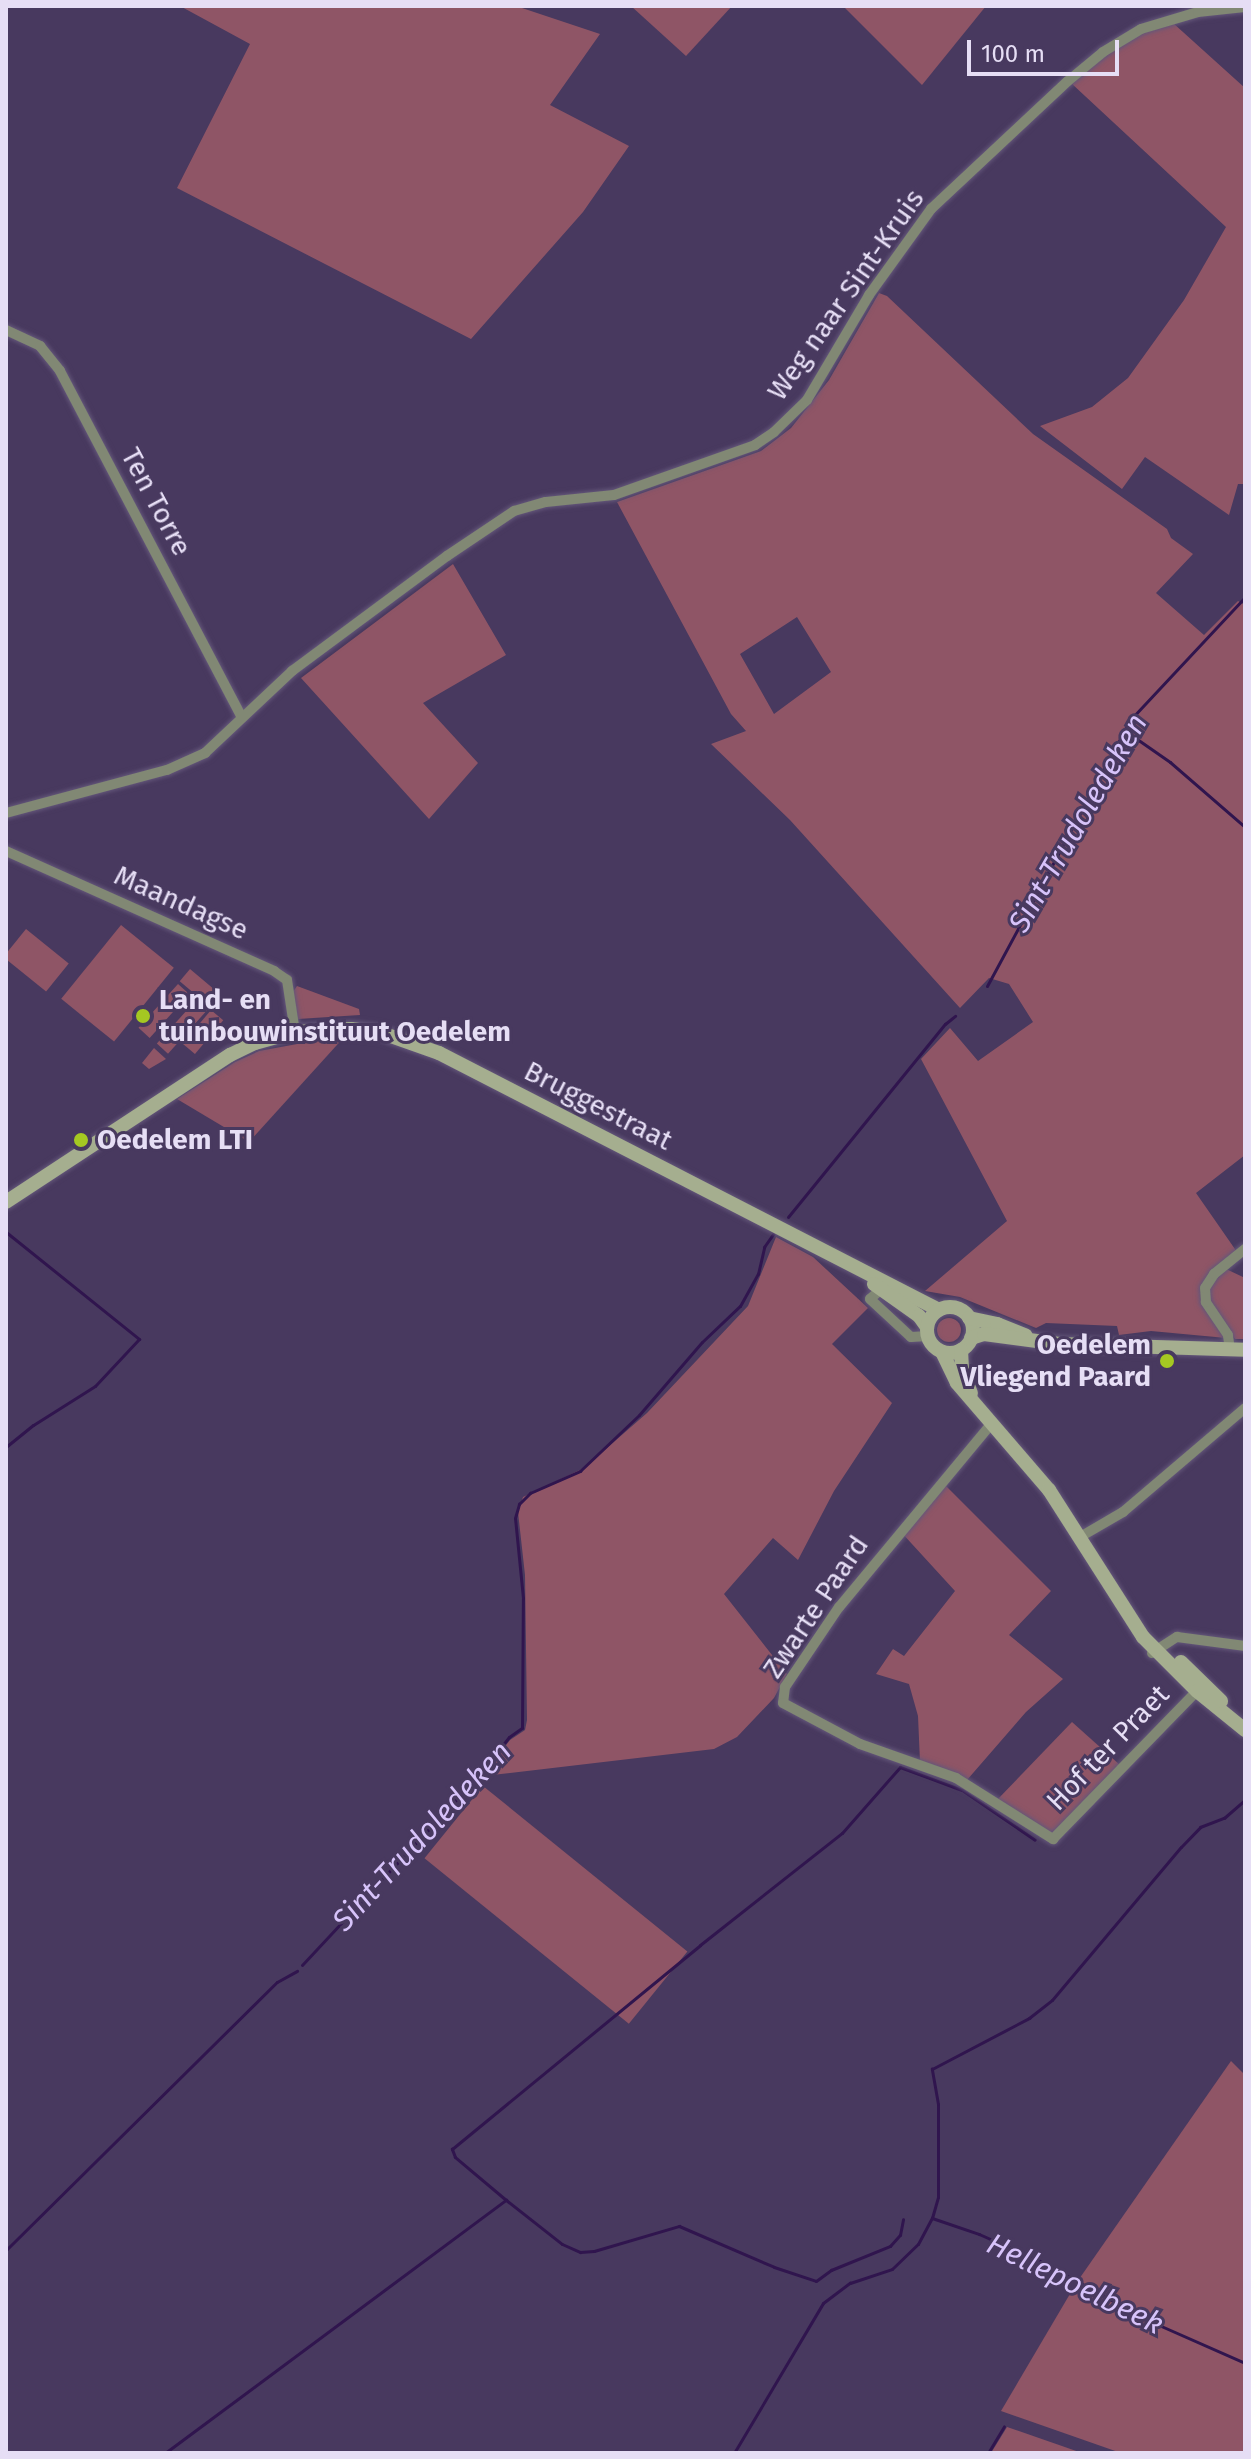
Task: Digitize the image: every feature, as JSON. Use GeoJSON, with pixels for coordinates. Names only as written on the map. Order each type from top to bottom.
{"type":"FeatureCollection","features":[{"type":"Feature","properties":{"kind":"main road","name":"Bruggestraat"},"geometry":{"type":"LineString","coordinates":[[6,1202],[205,1070],[255,1043],[295,1032],[337,1028],[382,1033],[439,1053],[884,1286],[939,1310]]}},
{"type":"Feature","properties":{"kind":"main road","name":"Bruggestraat"},"geometry":{"type":"LineString","coordinates":[[884,1286],[919,1316],[927,1331]]}},
{"type":"Feature","properties":{"kind":"main road"},"geometry":{"type":"LineString","coordinates":[[1037,1342],[997,1324],[969,1318],[956,1309],[939,1310],[927,1331],[932,1345],[942,1352],[957,1383],[1049,1490],[1134,1626],[1244,1730]]}},
{"type":"Feature","properties":{"kind":"main road"},"geometry":{"type":"LineString","coordinates":[[969,1318],[960,1364],[971,1398]]}},
{"type":"Feature","properties":{"kind":"main road"},"geometry":{"type":"LineString","coordinates":[[942,1352],[984,1334],[1037,1342],[1238,1350]]}},
{"type":"Feature","properties":{"kind":"street","name":"Weg naar Sint-Kruis"},"geometry":{"type":"LineString","coordinates":[[6,813],[189,762],[218,744],[292,671],[447,556],[514,511],[546,502],[614,495],[755,445],[774,432],[818,384],[858,311],[931,209],[1001,141],[1103,52],[1126,36],[1171,18],[1245,7]]}},
{"type":"Feature","properties":{"kind":"street","name":"Ten Torre"},"geometry":{"type":"LineString","coordinates":[[6,330],[40,346],[60,371],[242,717]]}},
{"type":"Feature","properties":{"kind":"street","name":"Maandagse"},"geometry":{"type":"LineString","coordinates":[[6,851],[274,971],[287,980],[295,1032]]}},
{"type":"Feature","properties":{"kind":"street"},"geometry":{"type":"LineString","coordinates":[[1238,1350],[1206,1302],[1205,1288],[1214,1274],[1245,1249]]}},
{"type":"Feature","properties":{"kind":"street"},"geometry":{"type":"LineString","coordinates":[[884,1286],[870,1299],[911,1337],[927,1331]]}},
{"type":"Feature","properties":{"kind":"street"},"geometry":{"type":"LineString","coordinates":[[1080,1537],[1123,1512],[1245,1408]]}},
{"type":"Feature","properties":{"kind":"street","name":"Zwarte Paard"},"geometry":{"type":"LineString","coordinates":[[921,1765],[860,1744],[838,1729],[792,1709],[783,1703],[781,1697],[857,1582],[992,1423]]}},
{"type":"Feature","properties":{"kind":"street"},"geometry":{"type":"LineString","coordinates":[[1155,1649],[1187,1637],[1208,1643],[1245,1646]]}},
{"type":"Feature","properties":{"kind":"street","name":"Hof ter Praet"},"geometry":{"type":"LineString","coordinates":[[921,1765],[965,1783],[1053,1839],[1200,1687]]}},
{"type":"Feature","properties":{"kind":"shaded area"},"geometry":{"type":"Polygon","coordinates":[[[180,6],[516,6],[600,34],[550,105],[629,146],[583,212],[471,339],[177,188],[250,44],[180,6]]]}},
{"type":"Feature","properties":{"kind":"shaded area"},"geometry":{"type":"Polygon","coordinates":[[[631,6],[732,6],[686,56],[631,6]]]}},
{"type":"Feature","properties":{"kind":"shaded area"},"geometry":{"type":"Polygon","coordinates":[[[843,6],[986,6],[922,85],[843,6]]]}},
{"type":"Feature","properties":{"kind":"shaded area"},"geometry":{"type":"Polygon","coordinates":[[[1173,23],[1245,88],[1245,484],[1238,484],[1229,515],[1145,457],[1122,489],[1040,426],[1092,407],[1128,378],[1184,300],[1226,227],[1071,83],[1102,56],[1138,34],[1173,23]]]}},
{"type":"Feature","properties":{"kind":"shaded area"},"geometry":{"type":"Polygon","coordinates":[[[879,293],[887,296],[1033,434],[1167,529],[1171,538],[1193,554],[1156,593],[1204,635],[1238,601],[1245,605],[1245,1155],[1196,1193],[1237,1252],[1202,1287],[1226,1338],[1151,1331],[1119,1335],[1117,1326],[1046,1323],[1036,1328],[960,1297],[925,1291],[1007,1221],[921,1059],[950,1028],[978,1061],[1033,1022],[1009,984],[989,978],[960,1008],[790,820],[711,744],[746,731],[731,714],[617,502],[761,451],[791,428],[829,380],[879,293]],[[797,617],[740,654],[774,714],[831,672],[797,617]]]}},
{"type":"Feature","properties":{"kind":"shaded area"},"geometry":{"type":"Polygon","coordinates":[[[453,564],[506,655],[423,703],[478,763],[429,819],[301,678],[453,564]]]}},
{"type":"Feature","properties":{"kind":"shaded area"},"geometry":{"type":"Polygon","coordinates":[[[121,925],[174,968],[114,1042],[61,999],[121,925]]]}},
{"type":"Feature","properties":{"kind":"shaded area"},"geometry":{"type":"Polygon","coordinates":[[[26,929],[69,964],[46,992],[6,959],[6,954],[26,929]]]}},
{"type":"Feature","properties":{"kind":"shaded area"},"geometry":{"type":"Polygon","coordinates":[[[190,969],[219,993],[209,1006],[180,981],[190,969]]]}},
{"type":"Feature","properties":{"kind":"shaded area"},"geometry":{"type":"Polygon","coordinates":[[[178,984],[189,994],[150,1038],[139,1028],[178,984]]]}},
{"type":"Feature","properties":{"kind":"shaded area"},"geometry":{"type":"Polygon","coordinates":[[[297,986],[359,1009],[360,1015],[298,1019],[293,992],[297,986]]]}},
{"type":"Feature","properties":{"kind":"shaded area"},"geometry":{"type":"Polygon","coordinates":[[[197,999],[208,1009],[168,1054],[157,1044],[197,999]]]}},
{"type":"Feature","properties":{"kind":"shaded area"},"geometry":{"type":"Polygon","coordinates":[[[211,1010],[223,1020],[195,1054],[183,1044],[211,1010]]]}},
{"type":"Feature","properties":{"kind":"shaded area"},"geometry":{"type":"Polygon","coordinates":[[[346,1035],[249,1142],[177,1099],[235,1062],[259,1051],[346,1035]]]}},
{"type":"Feature","properties":{"kind":"shaded area"},"geometry":{"type":"Polygon","coordinates":[[[154,1048],[166,1059],[149,1069],[142,1063],[154,1048]]]}},
{"type":"Feature","properties":{"kind":"shaded area"},"geometry":{"type":"Polygon","coordinates":[[[776,1237],[813,1257],[868,1308],[832,1344],[892,1403],[834,1491],[798,1560],[773,1538],[724,1594],[787,1674],[774,1698],[737,1737],[714,1749],[492,1775],[489,1767],[510,1740],[525,1730],[527,1720],[525,1575],[518,1512],[523,1497],[584,1468],[647,1413],[748,1306],[776,1237]]]}},
{"type":"Feature","properties":{"kind":"shaded area"},"geometry":{"type":"Polygon","coordinates":[[[1224,1268],[1245,1278],[1245,1339],[1235,1339],[1213,1309],[1207,1288],[1224,1268]]]}},
{"type":"Feature","properties":{"kind":"shaded area"},"geometry":{"type":"Polygon","coordinates":[[[949,1318],[958,1321],[961,1330],[958,1339],[949,1342],[940,1339],[937,1330],[940,1321],[949,1318]]]}},
{"type":"Feature","properties":{"kind":"shaded area"},"geometry":{"type":"Polygon","coordinates":[[[942,1482],[1051,1591],[1009,1635],[1063,1679],[1026,1712],[967,1780],[920,1762],[918,1716],[909,1684],[876,1674],[893,1649],[904,1656],[955,1591],[901,1532],[942,1482]]]}},
{"type":"Feature","properties":{"kind":"shaded area"},"geometry":{"type":"Polygon","coordinates":[[[1072,1722],[1120,1765],[1052,1834],[997,1800],[1072,1722]]]}},
{"type":"Feature","properties":{"kind":"shaded area"},"geometry":{"type":"Polygon","coordinates":[[[483,1786],[687,1952],[629,2024],[424,1858],[483,1786]]]}},
{"type":"Feature","properties":{"kind":"shaded area"},"geometry":{"type":"Polygon","coordinates":[[[1231,2061],[1245,2075],[1245,2453],[1121,2453],[1001,2411],[1077,2282],[1231,2061]]]}},
{"type":"Feature","properties":{"kind":"shaded area"},"geometry":{"type":"Polygon","coordinates":[[[1007,2427],[1010,2428],[1082,2453],[991,2453],[1007,2427]]]}},
{"type":"Feature","properties":{"kind":"waterway","name":"Sint-Trudoledeken"},"geometry":{"type":"LineString","coordinates":[[1245,541],[1245,564]]}},
{"type":"Feature","properties":{"kind":"waterway","name":"Sint-Trudoledeken"},"geometry":{"type":"LineString","coordinates":[[987,986],[1130,720],[1245,597]]}},
{"type":"Feature","properties":{"kind":"waterway"},"geometry":{"type":"LineString","coordinates":[[1124,730],[1170,762],[1245,827]]}},
{"type":"Feature","properties":{"kind":"waterway","name":"Sint-Trudoledeken"},"geometry":{"type":"LineString","coordinates":[[788,1217],[945,1024],[955,1016]]}},
{"type":"Feature","properties":{"kind":"waterway"},"geometry":{"type":"LineString","coordinates":[[6,1232],[139,1339],[95,1386],[33,1425],[6,1447]]}},
{"type":"Feature","properties":{"kind":"waterway","name":"Sint-Trudoledeken"},"geometry":{"type":"LineString","coordinates":[[302,1965],[480,1774],[509,1737],[522,1728],[523,1598],[515,1518],[519,1504],[530,1493],[580,1471],[639,1415],[702,1342],[740,1306],[758,1274],[764,1247],[773,1234]]}},
{"type":"Feature","properties":{"kind":"waterway"},"geometry":{"type":"LineString","coordinates":[[506,2200],[455,2157],[452,2149],[842,1833],[900,1767],[962,1790],[1035,1840]]}},
{"type":"Feature","properties":{"kind":"waterway"},"geometry":{"type":"LineString","coordinates":[[932,2218],[938,2197],[938,2104],[932,2069],[1029,2018],[1052,2000],[1200,1827],[1224,1818],[1245,1800]]}},
{"type":"Feature","properties":{"kind":"waterway","name":"Sint-Trudoledeken"},"geometry":{"type":"LineString","coordinates":[[6,2250],[277,1982],[297,1971]]}},
{"type":"Feature","properties":{"kind":"waterway"},"geometry":{"type":"LineString","coordinates":[[165,2453],[506,2200],[562,2244],[580,2252],[594,2251],[679,2226],[774,2267],[816,2281],[831,2270],[890,2246],[900,2235],[903,2219]]}},
{"type":"Feature","properties":{"kind":"waterway","name":"Hellepoelbeek"},"geometry":{"type":"LineString","coordinates":[[734,2453],[823,2303],[850,2283],[892,2269],[918,2244],[932,2218],[979,2234],[1040,2261],[1152,2322],[1245,2363]]}},
{"type":"Feature","properties":{"kind":"waterway"},"geometry":{"type":"LineString","coordinates":[[988,2453],[1004,2426]]}},
{"type":"Feature","properties":{"kind":"place","name":"Land- en tuinbouwinstituut Oedelem"},"geometry":{"type":"Point","coordinates":[143,1016]}},
{"type":"Feature","properties":{"kind":"place","name":"Oedelem LTI"},"geometry":{"type":"Point","coordinates":[81,1140]}},
{"type":"Feature","properties":{"kind":"place","name":"Oedelem Vliegend Paard"},"geometry":{"type":"Point","coordinates":[1167,1361]}}]}
